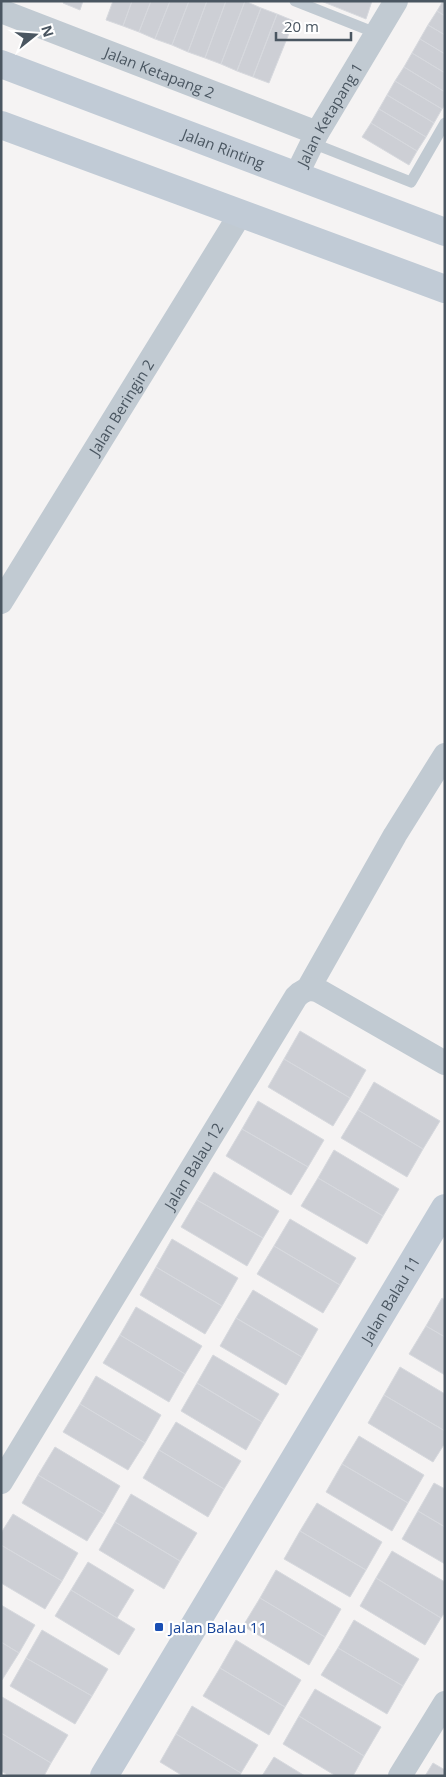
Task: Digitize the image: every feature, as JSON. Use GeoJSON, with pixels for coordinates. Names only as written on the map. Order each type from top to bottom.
{"type":"FeatureCollection","features":[{"type":"Feature","properties":{"kind":"main road","name":"Jalan Rinting"},"geometry":{"type":"LineString","coordinates":[[1,64],[445,232]]}},
{"type":"Feature","properties":{"kind":"main road"},"geometry":{"type":"LineString","coordinates":[[1,125],[445,288]]}},
{"type":"Feature","properties":{"kind":"main road","name":"Jalan Balau 11"},"geometry":{"type":"LineString","coordinates":[[104,1776],[445,1208]]}},
{"type":"Feature","properties":{"kind":"street","name":"Jalan Ketapang 1"},"geometry":{"type":"LineString","coordinates":[[296,176],[315,138],[396,1]]}},
{"type":"Feature","properties":{"kind":"street","name":"Jalan Ketapang 2"},"geometry":{"type":"LineString","coordinates":[[1,11],[315,138]]}},
{"type":"Feature","properties":{"kind":"street","name":"Jalan Beringin 2"},"geometry":{"type":"LineString","coordinates":[[1,602],[241,213]]}},
{"type":"Feature","properties":{"kind":"street","name":"Jalan Balau 12"},"geometry":{"type":"LineString","coordinates":[[1,1482],[296,997],[308,989],[395,835],[445,755]]}},
{"type":"Feature","properties":{"kind":"street"},"geometry":{"type":"LineString","coordinates":[[308,989],[322,992],[445,1063]]}},
{"type":"Feature","properties":{"kind":"street"},"geometry":{"type":"LineString","coordinates":[[400,1776],[445,1703]]}},
{"type":"Feature","properties":{"kind":"lane"},"geometry":{"type":"LineString","coordinates":[[295,1],[376,33]]}},
{"type":"Feature","properties":{"kind":"lane"},"geometry":{"type":"LineString","coordinates":[[315,138],[411,182],[445,123]]}},
{"type":"Feature","properties":{"kind":"building"},"geometry":{"type":"Polygon","coordinates":[[[64,1],[83,1],[80,10],[63,3],[64,1]]]}},
{"type":"Feature","properties":{"kind":"building"},"geometry":{"type":"Polygon","coordinates":[[[113,1],[132,1],[123,26],[106,20],[113,1]]]}},
{"type":"Feature","properties":{"kind":"building"},"geometry":{"type":"Polygon","coordinates":[[[132,1],[151,1],[139,32],[123,26],[132,1]]]}},
{"type":"Feature","properties":{"kind":"building"},"geometry":{"type":"Polygon","coordinates":[[[151,1],[170,1],[155,39],[139,32],[151,1]]]}},
{"type":"Feature","properties":{"kind":"building"},"geometry":{"type":"Polygon","coordinates":[[[170,1],[189,1],[172,45],[155,39],[170,1]]]}},
{"type":"Feature","properties":{"kind":"building"},"geometry":{"type":"Polygon","coordinates":[[[189,1],[207,1],[188,52],[172,45],[189,1]]]}},
{"type":"Feature","properties":{"kind":"building"},"geometry":{"type":"Polygon","coordinates":[[[207,1],[226,1],[205,58],[188,52],[207,1]]]}},
{"type":"Feature","properties":{"kind":"building"},"geometry":{"type":"Polygon","coordinates":[[[226,1],[245,1],[221,64],[205,58],[226,1]]]}},
{"type":"Feature","properties":{"kind":"building"},"geometry":{"type":"Polygon","coordinates":[[[245,1],[261,8],[237,71],[221,64],[245,1]]]}},
{"type":"Feature","properties":{"kind":"building"},"geometry":{"type":"Polygon","coordinates":[[[321,1],[372,1],[366,19],[321,1]]]}},
{"type":"Feature","properties":{"kind":"building"},"geometry":{"type":"Polygon","coordinates":[[[443,1],[445,1],[445,16],[437,11],[443,1]]]}},
{"type":"Feature","properties":{"kind":"building"},"geometry":{"type":"Polygon","coordinates":[[[261,8],[277,14],[253,77],[237,71],[261,8]]]}},
{"type":"Feature","properties":{"kind":"building"},"geometry":{"type":"Polygon","coordinates":[[[437,11],[445,16],[445,35],[428,25],[437,11]]]}},
{"type":"Feature","properties":{"kind":"building"},"geometry":{"type":"Polygon","coordinates":[[[277,14],[294,21],[269,83],[253,77],[277,14]]]}},
{"type":"Feature","properties":{"kind":"building"},"geometry":{"type":"Polygon","coordinates":[[[428,25],[445,35],[445,54],[420,39],[428,25]]]}},
{"type":"Feature","properties":{"kind":"building"},"geometry":{"type":"Polygon","coordinates":[[[420,39],[445,54],[445,73],[412,53],[420,39]]]}},
{"type":"Feature","properties":{"kind":"building"},"geometry":{"type":"Polygon","coordinates":[[[412,53],[445,73],[445,92],[404,67],[412,53]]]}},
{"type":"Feature","properties":{"kind":"building"},"geometry":{"type":"Polygon","coordinates":[[[404,67],[445,92],[445,105],[442,109],[395,81],[404,67]]]}},
{"type":"Feature","properties":{"kind":"building"},"geometry":{"type":"Polygon","coordinates":[[[395,81],[442,109],[434,123],[387,95],[395,81]]]}},
{"type":"Feature","properties":{"kind":"building"},"geometry":{"type":"Polygon","coordinates":[[[387,95],[434,123],[426,137],[379,109],[387,95]]]}},
{"type":"Feature","properties":{"kind":"building"},"geometry":{"type":"Polygon","coordinates":[[[379,109],[426,137],[417,151],[371,123],[379,109]]]}},
{"type":"Feature","properties":{"kind":"building"},"geometry":{"type":"Polygon","coordinates":[[[371,123],[417,151],[409,165],[362,137],[371,123]]]}},
{"type":"Feature","properties":{"kind":"building"},"geometry":{"type":"Polygon","coordinates":[[[300,1031],[366,1070],[350,1098],[284,1059],[300,1031]]]}},
{"type":"Feature","properties":{"kind":"building"},"geometry":{"type":"Polygon","coordinates":[[[284,1059],[350,1098],[333,1126],[268,1087],[284,1059]]]}},
{"type":"Feature","properties":{"kind":"building"},"geometry":{"type":"Polygon","coordinates":[[[374,1082],[440,1121],[423,1149],[358,1110],[374,1082]]]}},
{"type":"Feature","properties":{"kind":"building"},"geometry":{"type":"Polygon","coordinates":[[[258,1101],[324,1140],[308,1167],[242,1129],[258,1101]]]}},
{"type":"Feature","properties":{"kind":"building"},"geometry":{"type":"Polygon","coordinates":[[[358,1110],[423,1149],[407,1177],[341,1138],[358,1110]]]}},
{"type":"Feature","properties":{"kind":"building"},"geometry":{"type":"Polygon","coordinates":[[[242,1129],[308,1167],[291,1195],[226,1156],[242,1129]]]}},
{"type":"Feature","properties":{"kind":"building"},"geometry":{"type":"Polygon","coordinates":[[[334,1150],[399,1189],[383,1216],[318,1178],[334,1150]]]}},
{"type":"Feature","properties":{"kind":"building"},"geometry":{"type":"Polygon","coordinates":[[[214,1172],[279,1211],[263,1238],[197,1200],[214,1172]]]}},
{"type":"Feature","properties":{"kind":"building"},"geometry":{"type":"Polygon","coordinates":[[[318,1178],[383,1216],[367,1244],[301,1206],[318,1178]]]}},
{"type":"Feature","properties":{"kind":"building"},"geometry":{"type":"Polygon","coordinates":[[[197,1200],[263,1238],[247,1266],[181,1227],[197,1200]]]}},
{"type":"Feature","properties":{"kind":"building"},"geometry":{"type":"Polygon","coordinates":[[[290,1219],[356,1258],[340,1285],[274,1246],[290,1219]]]}},
{"type":"Feature","properties":{"kind":"building"},"geometry":{"type":"Polygon","coordinates":[[[172,1239],[238,1278],[222,1306],[156,1267],[172,1239]]]}},
{"type":"Feature","properties":{"kind":"building"},"geometry":{"type":"Polygon","coordinates":[[[274,1246],[340,1285],[323,1313],[257,1274],[274,1246]]]}},
{"type":"Feature","properties":{"kind":"building"},"geometry":{"type":"Polygon","coordinates":[[[156,1267],[222,1306],[205,1334],[140,1295],[156,1267]]]}},
{"type":"Feature","properties":{"kind":"building"},"geometry":{"type":"Polygon","coordinates":[[[253,1290],[318,1329],[302,1357],[236,1318],[253,1290]]]}},
{"type":"Feature","properties":{"kind":"building"},"geometry":{"type":"Polygon","coordinates":[[[442,1298],[445,1300],[445,1337],[426,1326],[442,1298]]]}},
{"type":"Feature","properties":{"kind":"building"},"geometry":{"type":"Polygon","coordinates":[[[136,1307],[202,1346],[185,1374],[120,1335],[136,1307]]]}},
{"type":"Feature","properties":{"kind":"building"},"geometry":{"type":"Polygon","coordinates":[[[236,1318],[302,1357],[286,1385],[220,1346],[236,1318]]]}},
{"type":"Feature","properties":{"kind":"building"},"geometry":{"type":"Polygon","coordinates":[[[426,1326],[445,1337],[445,1375],[409,1354],[426,1326]]]}},
{"type":"Feature","properties":{"kind":"building"},"geometry":{"type":"Polygon","coordinates":[[[120,1335],[185,1374],[169,1402],[103,1363],[120,1335]]]}},
{"type":"Feature","properties":{"kind":"building"},"geometry":{"type":"Polygon","coordinates":[[[213,1355],[279,1394],[262,1422],[197,1383],[213,1355]]]}},
{"type":"Feature","properties":{"kind":"building"},"geometry":{"type":"Polygon","coordinates":[[[400,1367],[445,1394],[445,1431],[384,1395],[400,1367]]]}},
{"type":"Feature","properties":{"kind":"building"},"geometry":{"type":"Polygon","coordinates":[[[96,1376],[161,1415],[145,1443],[80,1404],[96,1376]]]}},
{"type":"Feature","properties":{"kind":"building"},"geometry":{"type":"Polygon","coordinates":[[[197,1383],[262,1422],[246,1450],[181,1411],[197,1383]]]}},
{"type":"Feature","properties":{"kind":"building"},"geometry":{"type":"Polygon","coordinates":[[[384,1395],[445,1431],[445,1443],[433,1462],[368,1423],[384,1395]]]}},
{"type":"Feature","properties":{"kind":"building"},"geometry":{"type":"Polygon","coordinates":[[[80,1404],[145,1443],[128,1470],[63,1432],[80,1404]]]}},
{"type":"Feature","properties":{"kind":"building"},"geometry":{"type":"Polygon","coordinates":[[[176,1422],[241,1461],[224,1489],[159,1450],[176,1422]]]}},
{"type":"Feature","properties":{"kind":"building"},"geometry":{"type":"Polygon","coordinates":[[[359,1436],[424,1475],[408,1503],[342,1464],[359,1436]]]}},
{"type":"Feature","properties":{"kind":"building"},"geometry":{"type":"Polygon","coordinates":[[[55,1447],[120,1486],[104,1514],[38,1475],[55,1447]]]}},
{"type":"Feature","properties":{"kind":"building"},"geometry":{"type":"Polygon","coordinates":[[[159,1450],[224,1489],[208,1517],[143,1478],[159,1450]]]}},
{"type":"Feature","properties":{"kind":"building"},"geometry":{"type":"Polygon","coordinates":[[[342,1464],[408,1503],[392,1531],[326,1492],[342,1464]]]}},
{"type":"Feature","properties":{"kind":"building"},"geometry":{"type":"Polygon","coordinates":[[[38,1475],[104,1514],[87,1541],[22,1503],[38,1475]]]}},
{"type":"Feature","properties":{"kind":"building"},"geometry":{"type":"Polygon","coordinates":[[[434,1483],[445,1489],[445,1527],[418,1511],[434,1483]]]}},
{"type":"Feature","properties":{"kind":"building"},"geometry":{"type":"Polygon","coordinates":[[[131,1494],[197,1533],[180,1561],[115,1522],[131,1494]]]}},
{"type":"Feature","properties":{"kind":"building"},"geometry":{"type":"Polygon","coordinates":[[[317,1503],[382,1542],[366,1570],[300,1531],[317,1503]]]}},
{"type":"Feature","properties":{"kind":"building"},"geometry":{"type":"Polygon","coordinates":[[[418,1511],[445,1527],[445,1564],[402,1539],[418,1511]]]}},
{"type":"Feature","properties":{"kind":"building"},"geometry":{"type":"Polygon","coordinates":[[[13,1514],[78,1553],[62,1581],[1,1545],[1,1533],[13,1514]]]}},
{"type":"Feature","properties":{"kind":"building"},"geometry":{"type":"Polygon","coordinates":[[[115,1522],[180,1561],[164,1589],[99,1550],[115,1522]]]}},
{"type":"Feature","properties":{"kind":"building"},"geometry":{"type":"Polygon","coordinates":[[[300,1531],[366,1570],[350,1597],[284,1559],[300,1531]]]}},
{"type":"Feature","properties":{"kind":"building"},"geometry":{"type":"Polygon","coordinates":[[[1,1545],[62,1581],[45,1609],[1,1583],[1,1545]]]}},
{"type":"Feature","properties":{"kind":"building"},"geometry":{"type":"Polygon","coordinates":[[[392,1551],[445,1582],[445,1612],[441,1618],[376,1578],[392,1551]]]}},
{"type":"Feature","properties":{"kind":"building"},"geometry":{"type":"Polygon","coordinates":[[[88,1562],[134,1590],[117,1618],[71,1590],[88,1562]]]}},
{"type":"Feature","properties":{"kind":"building"},"geometry":{"type":"Polygon","coordinates":[[[276,1570],[341,1609],[325,1637],[260,1598],[276,1570]]]}},
{"type":"Feature","properties":{"kind":"building"},"geometry":{"type":"Polygon","coordinates":[[[376,1578],[441,1618],[425,1645],[360,1606],[376,1578]]]}},
{"type":"Feature","properties":{"kind":"building"},"geometry":{"type":"Polygon","coordinates":[[[71,1590],[135,1629],[119,1655],[55,1616],[71,1590]]]}},
{"type":"Feature","properties":{"kind":"building"},"geometry":{"type":"Polygon","coordinates":[[[260,1598],[325,1637],[309,1665],[243,1626],[260,1598]]]}},
{"type":"Feature","properties":{"kind":"building"},"geometry":{"type":"Polygon","coordinates":[[[1,1605],[35,1625],[19,1653],[1,1642],[1,1605]]]}},
{"type":"Feature","properties":{"kind":"building"},"geometry":{"type":"Polygon","coordinates":[[[354,1620],[419,1659],[403,1686],[338,1648],[354,1620]]]}},
{"type":"Feature","properties":{"kind":"building"},"geometry":{"type":"Polygon","coordinates":[[[42,1630],[108,1669],[92,1696],[26,1658],[42,1630]]]}},
{"type":"Feature","properties":{"kind":"building"},"geometry":{"type":"Polygon","coordinates":[[[236,1640],[301,1680],[285,1707],[220,1668],[236,1640]]]}},
{"type":"Feature","properties":{"kind":"building"},"geometry":{"type":"Polygon","coordinates":[[[1,1642],[19,1653],[2,1680],[1,1680],[1,1642]]]}},
{"type":"Feature","properties":{"kind":"building"},"geometry":{"type":"Polygon","coordinates":[[[338,1648],[403,1686],[387,1714],[321,1675],[338,1648]]]}},
{"type":"Feature","properties":{"kind":"building"},"geometry":{"type":"Polygon","coordinates":[[[26,1658],[92,1696],[75,1724],[10,1686],[26,1658]]]}},
{"type":"Feature","properties":{"kind":"building"},"geometry":{"type":"Polygon","coordinates":[[[220,1668],[285,1707],[269,1735],[203,1696],[220,1668]]]}},
{"type":"Feature","properties":{"kind":"building"},"geometry":{"type":"Polygon","coordinates":[[[315,1689],[381,1727],[364,1756],[299,1716],[315,1689]]]}},
{"type":"Feature","properties":{"kind":"building"},"geometry":{"type":"Polygon","coordinates":[[[2,1697],[68,1735],[51,1763],[1,1733],[2,1697]]]}},
{"type":"Feature","properties":{"kind":"building"},"geometry":{"type":"Polygon","coordinates":[[[192,1706],[258,1745],[241,1773],[176,1734],[192,1706]]]}},
{"type":"Feature","properties":{"kind":"building"},"geometry":{"type":"Polygon","coordinates":[[[299,1716],[364,1756],[353,1776],[336,1776],[283,1744],[299,1716]]]}},
{"type":"Feature","properties":{"kind":"building"},"geometry":{"type":"Polygon","coordinates":[[[1,1733],[51,1763],[44,1776],[9,1776],[1,1771],[1,1733]]]}},
{"type":"Feature","properties":{"kind":"building"},"geometry":{"type":"Polygon","coordinates":[[[176,1734],[241,1773],[240,1776],[183,1776],[160,1762],[176,1734]]]}},
{"type":"Feature","properties":{"kind":"building"},"geometry":{"type":"Polygon","coordinates":[[[274,1757],[305,1776],[262,1776],[274,1757]]]}},
{"type":"Feature","properties":{"kind":"building"},"geometry":{"type":"Polygon","coordinates":[[[433,1763],[445,1770],[445,1776],[425,1776],[433,1763]]]}},
{"type":"Feature","properties":{"kind":"place","name":"Jalan Balau 11"},"geometry":{"type":"Point","coordinates":[159,1627]}}]}
